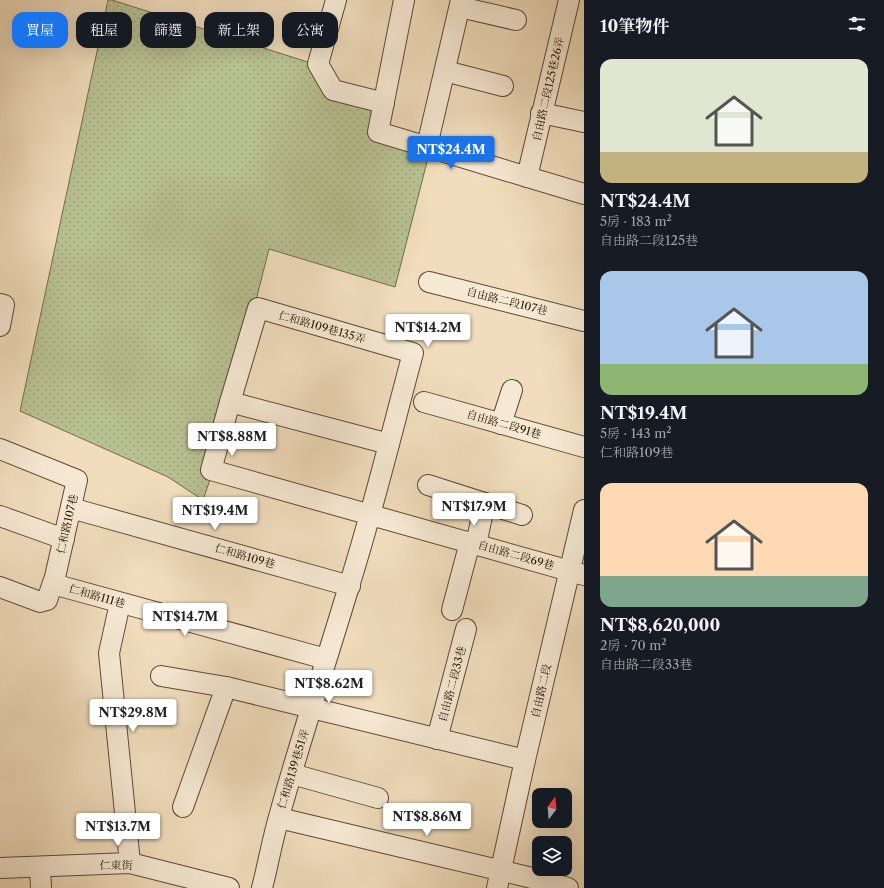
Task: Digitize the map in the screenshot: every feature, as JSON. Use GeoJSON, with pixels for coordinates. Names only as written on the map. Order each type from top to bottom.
{"type":"FeatureCollection","features":[{"type":"Feature","properties":{"kind":"street"},"geometry":{"type":"LineString","coordinates":[[336,0],[318,64],[333,90],[384,103]]}},
{"type":"Feature","properties":{"kind":"street"},"geometry":{"type":"LineString","coordinates":[[404,0],[378,132],[584,194]]}},
{"type":"Feature","properties":{"kind":"street","name":"自由路二段125巷26弄"},"geometry":{"type":"LineString","coordinates":[[527,177],[569,0]]}},
{"type":"Feature","properties":{"kind":"street"},"geometry":{"type":"LineString","coordinates":[[427,146],[461,3],[516,20]]}},
{"type":"Feature","properties":{"kind":"street"},"geometry":{"type":"LineString","coordinates":[[445,71],[502,86]]}},
{"type":"Feature","properties":{"kind":"street"},"geometry":{"type":"LineString","coordinates":[[541,113],[584,122]]}},
{"type":"Feature","properties":{"kind":"street","name":"自由路二段107巷"},"geometry":{"type":"LineString","coordinates":[[429,282],[584,321]]}},
{"type":"Feature","properties":{"kind":"street"},"geometry":{"type":"LineString","coordinates":[[0,304],[4,305],[0,326]]}},
{"type":"Feature","properties":{"kind":"street","name":"仁和路109巷135弄"},"geometry":{"type":"LineString","coordinates":[[258,308],[413,353],[370,514],[212,470],[230,402],[258,308]]}},
{"type":"Feature","properties":{"kind":"street"},"geometry":{"type":"LineString","coordinates":[[501,424],[512,390]]}},
{"type":"Feature","properties":{"kind":"street"},"geometry":{"type":"LineString","coordinates":[[230,402],[389,444]]}},
{"type":"Feature","properties":{"kind":"street","name":"自由路二段91巷"},"geometry":{"type":"LineString","coordinates":[[424,402],[584,447]]}},
{"type":"Feature","properties":{"kind":"street","name":"仁和路107巷"},"geometry":{"type":"LineString","coordinates":[[0,449],[77,480],[53,584],[47,600],[40,602],[0,587]]}},
{"type":"Feature","properties":{"kind":"street"},"geometry":{"type":"LineString","coordinates":[[428,485],[522,515]]}},
{"type":"Feature","properties":{"kind":"street"},"geometry":{"type":"LineString","coordinates":[[452,610],[485,503]]}},
{"type":"Feature","properties":{"kind":"street","name":"仁和路109巷"},"geometry":{"type":"LineString","coordinates":[[71,508],[350,586]]}},
{"type":"Feature","properties":{"kind":"street","name":"自由路二段"},"geometry":{"type":"LineString","coordinates":[[499,880],[525,760],[577,573],[584,510]]}},
{"type":"Feature","properties":{"kind":"street","name":"自由路二段69巷"},"geometry":{"type":"LineString","coordinates":[[370,514],[577,573]]}},
{"type":"Feature","properties":{"kind":"street","name":"仁和路139巷51弄"},"geometry":{"type":"LineString","coordinates":[[262,888],[278,818],[326,659],[350,586],[370,514]]}},
{"type":"Feature","properties":{"kind":"street"},"geometry":{"type":"LineString","coordinates":[[0,516],[64,539]]}},
{"type":"Feature","properties":{"kind":"street","name":"仁和路111巷"},"geometry":{"type":"LineString","coordinates":[[53,584],[326,659]]}},
{"type":"Feature","properties":{"kind":"street"},"geometry":{"type":"LineString","coordinates":[[120,603],[109,653],[130,863]]}},
{"type":"Feature","properties":{"kind":"street","name":"自由路二段33巷"},"geometry":{"type":"LineString","coordinates":[[437,739],[466,629]]}},
{"type":"Feature","properties":{"kind":"street"},"geometry":{"type":"LineString","coordinates":[[161,676],[226,687],[525,760]]}},
{"type":"Feature","properties":{"kind":"street"},"geometry":{"type":"LineString","coordinates":[[183,807],[226,687]]}},
{"type":"Feature","properties":{"kind":"street"},"geometry":{"type":"LineString","coordinates":[[292,774],[378,798]]}},
{"type":"Feature","properties":{"kind":"street"},"geometry":{"type":"LineString","coordinates":[[278,818],[499,880],[568,888]]}},
{"type":"Feature","properties":{"kind":"street","name":"仁東街"},"geometry":{"type":"LineString","coordinates":[[0,868],[130,863],[229,888]]}},
{"type":"Feature","properties":{"kind":"street"},"geometry":{"type":"LineString","coordinates":[[40,867],[41,888]]}},
{"type":"Feature","properties":{"kind":"green space"},"geometry":{"type":"Polygon","coordinates":[[[108,0],[112,0],[150,12],[140,12],[140,48],[196,48],[196,27],[204,29],[204,48],[264,48],[311,63],[330,92],[381,105],[375,136],[429,154],[395,287],[269,249],[212,474],[203,500],[168,477],[20,411],[98,48],[132,48],[132,12],[105,12],[108,0]]]}}]}
